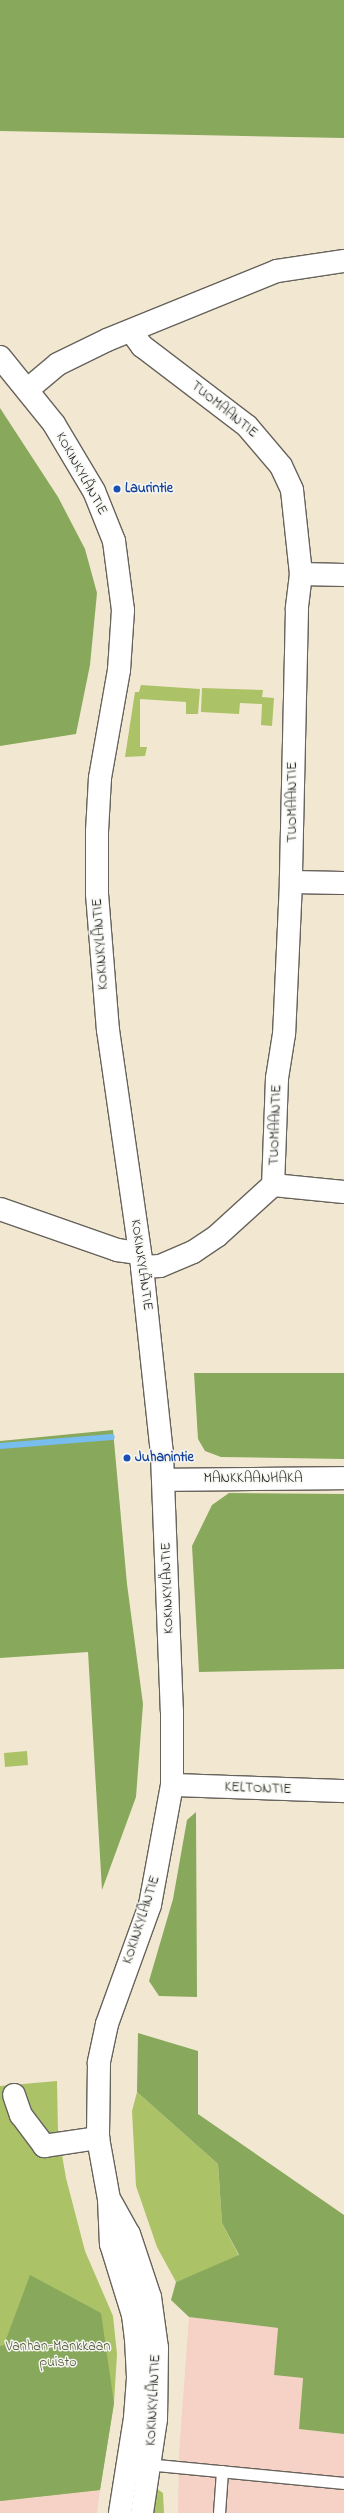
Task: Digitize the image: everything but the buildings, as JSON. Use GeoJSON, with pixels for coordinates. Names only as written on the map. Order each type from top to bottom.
{"type":"FeatureCollection","features":[{"type":"Feature","properties":{"kind":"main road"},"geometry":{"type":"LineString","coordinates":[[27,390],[58,364],[130,331],[277,271],[344,261]]}},
{"type":"Feature","properties":{"kind":"main road","name":"TUOMAANTIE"},"geometry":{"type":"LineString","coordinates":[[130,331],[142,346],[247,426],[281,466],[292,490],[301,574],[297,609],[291,882],[284,1034],[277,1078],[274,1185],[222,1231],[193,1252],[160,1266],[140,1260]]}},
{"type":"Feature","properties":{"kind":"main road","name":"KOKINKYLÄNTIE"},"geometry":{"type":"LineString","coordinates":[[0,357],[54,424],[94,491],[114,541],[119,565],[123,610],[119,670],[100,778],[97,831],[97,894],[108,1030],[140,1260],[163,1480],[172,1711],[172,1785],[150,1905],[107,2024],[103,2041],[97,2095],[98,2138],[109,2199],[111,2244],[133,2315],[136,2339],[142,2513]]}},
{"type":"Feature","properties":{"kind":"main road"},"geometry":{"type":"LineString","coordinates":[[301,574],[344,575]]}},
{"type":"Feature","properties":{"kind":"main road"},"geometry":{"type":"LineString","coordinates":[[291,882],[344,883]]}},
{"type":"Feature","properties":{"kind":"main road"},"geometry":{"type":"LineString","coordinates":[[274,1185],[344,1192]]}},
{"type":"Feature","properties":{"kind":"main road"},"geometry":{"type":"LineString","coordinates":[[0,1209],[117,1250],[140,1260]]}},
{"type":"Feature","properties":{"kind":"main road","name":"MANKKAANHAKA"},"geometry":{"type":"LineString","coordinates":[[163,1480],[344,1478]]}},
{"type":"Feature","properties":{"kind":"main road","name":"KELTONTIE"},"geometry":{"type":"LineString","coordinates":[[172,1785],[344,1791]]}},
{"type":"Feature","properties":{"kind":"main road"},"geometry":{"type":"LineString","coordinates":[[14,2095],[21,2116],[44,2146],[98,2138]]}},
{"type":"Feature","properties":{"kind":"main road","name":"KOKINKYLÄNTIE"},"geometry":{"type":"LineString","coordinates":[[120,2513],[140,2463]]}},
{"type":"Feature","properties":{"kind":"lane"},"geometry":{"type":"LineString","coordinates":[[140,2463],[344,2483]]}},
{"type":"Feature","properties":{"kind":"lane"},"geometry":{"type":"LineString","coordinates":[[218,2513],[222,2471]]}},
{"type":"Feature","properties":{"kind":"shaded area"},"geometry":{"type":"Polygon","coordinates":[[[189,2317],[278,2328],[274,2375],[303,2378],[299,2429],[344,2434],[344,2513],[178,2513],[179,2453],[189,2317]]]}},
{"type":"Feature","properties":{"kind":"shaded area"},"geometry":{"type":"Polygon","coordinates":[[[100,2490],[97,2513],[0,2513],[0,2501],[100,2490]]]}},
{"type":"Feature","properties":{"kind":"green space"},"geometry":{"type":"Polygon","coordinates":[[[0,0],[344,0],[344,138],[0,131],[0,0]]]}},
{"type":"Feature","properties":{"kind":"green space"},"geometry":{"type":"Polygon","coordinates":[[[0,408],[58,497],[85,549],[97,593],[90,665],[76,734],[0,746],[0,408]]]}},
{"type":"Feature","properties":{"kind":"green space"},"geometry":{"type":"Polygon","coordinates":[[[141,685],[200,689],[198,714],[186,714],[186,702],[140,699],[140,747],[147,747],[145,756],[125,757],[135,692],[139,692],[141,685]]]}},
{"type":"Feature","properties":{"kind":"green space"},"geometry":{"type":"Polygon","coordinates":[[[202,688],[263,690],[262,697],[274,698],[272,726],[261,725],[262,704],[240,703],[239,714],[201,712],[202,688]]]}},
{"type":"Feature","properties":{"kind":"green space"},"geometry":{"type":"Polygon","coordinates":[[[194,1373],[344,1373],[344,1459],[221,1457],[205,1451],[198,1439],[194,1373]]]}},
{"type":"Feature","properties":{"kind":"green space"},"geometry":{"type":"Polygon","coordinates":[[[113,1430],[127,1584],[143,1704],[136,1797],[102,1890],[88,1652],[0,1658],[0,1441],[113,1430]]]}},
{"type":"Feature","properties":{"kind":"green space"},"geometry":{"type":"Polygon","coordinates":[[[229,1493],[344,1494],[344,1669],[199,1672],[192,1546],[212,1505],[229,1493]]]}},
{"type":"Feature","properties":{"kind":"green space"},"geometry":{"type":"Polygon","coordinates":[[[27,1751],[28,1765],[5,1767],[4,1753],[27,1751]]]}},
{"type":"Feature","properties":{"kind":"green space"},"geometry":{"type":"Polygon","coordinates":[[[196,1812],[197,1997],[159,1996],[149,1981],[173,1899],[187,1820],[196,1812]]]}},
{"type":"Feature","properties":{"kind":"green space"},"geometry":{"type":"Polygon","coordinates":[[[138,2033],[198,2051],[198,2114],[344,2215],[344,2434],[299,2429],[303,2378],[274,2375],[278,2328],[189,2317],[171,2300],[176,2282],[239,2255],[222,2223],[218,2164],[137,2092],[138,2033]]]}},
{"type":"Feature","properties":{"kind":"green space","name":"Vanhan-Mankkaan puisto"},"geometry":{"type":"Polygon","coordinates":[[[57,2081],[58,2132],[66,2178],[85,2251],[113,2316],[117,2354],[114,2403],[100,2490],[0,2501],[0,2086],[57,2081]]]}},
{"type":"Feature","properties":{"kind":"green space"},"geometry":{"type":"Polygon","coordinates":[[[137,2092],[218,2164],[222,2223],[239,2256],[176,2282],[157,2247],[136,2186],[132,2111],[137,2092]]]}},
{"type":"Feature","properties":{"kind":"green space"},"geometry":{"type":"Polygon","coordinates":[[[30,2275],[101,2313],[114,2403],[100,2490],[0,2501],[0,2346],[4,2345],[30,2275]]]}},
{"type":"Feature","properties":{"kind":"green space"},"geometry":{"type":"Polygon","coordinates":[[[157,2489],[163,2493],[164,2513],[152,2513],[153,2492],[157,2489]]]}},
{"type":"Feature","properties":{"kind":"waterway"},"geometry":{"type":"LineString","coordinates":[[0,1446],[112,1437]]}},
{"type":"Feature","properties":{"kind":"place","name":"Laurintie"},"geometry":{"type":"Point","coordinates":[117,489]}},
{"type":"Feature","properties":{"kind":"place","name":"Juhanintie"},"geometry":{"type":"Point","coordinates":[127,1458]}}]}
